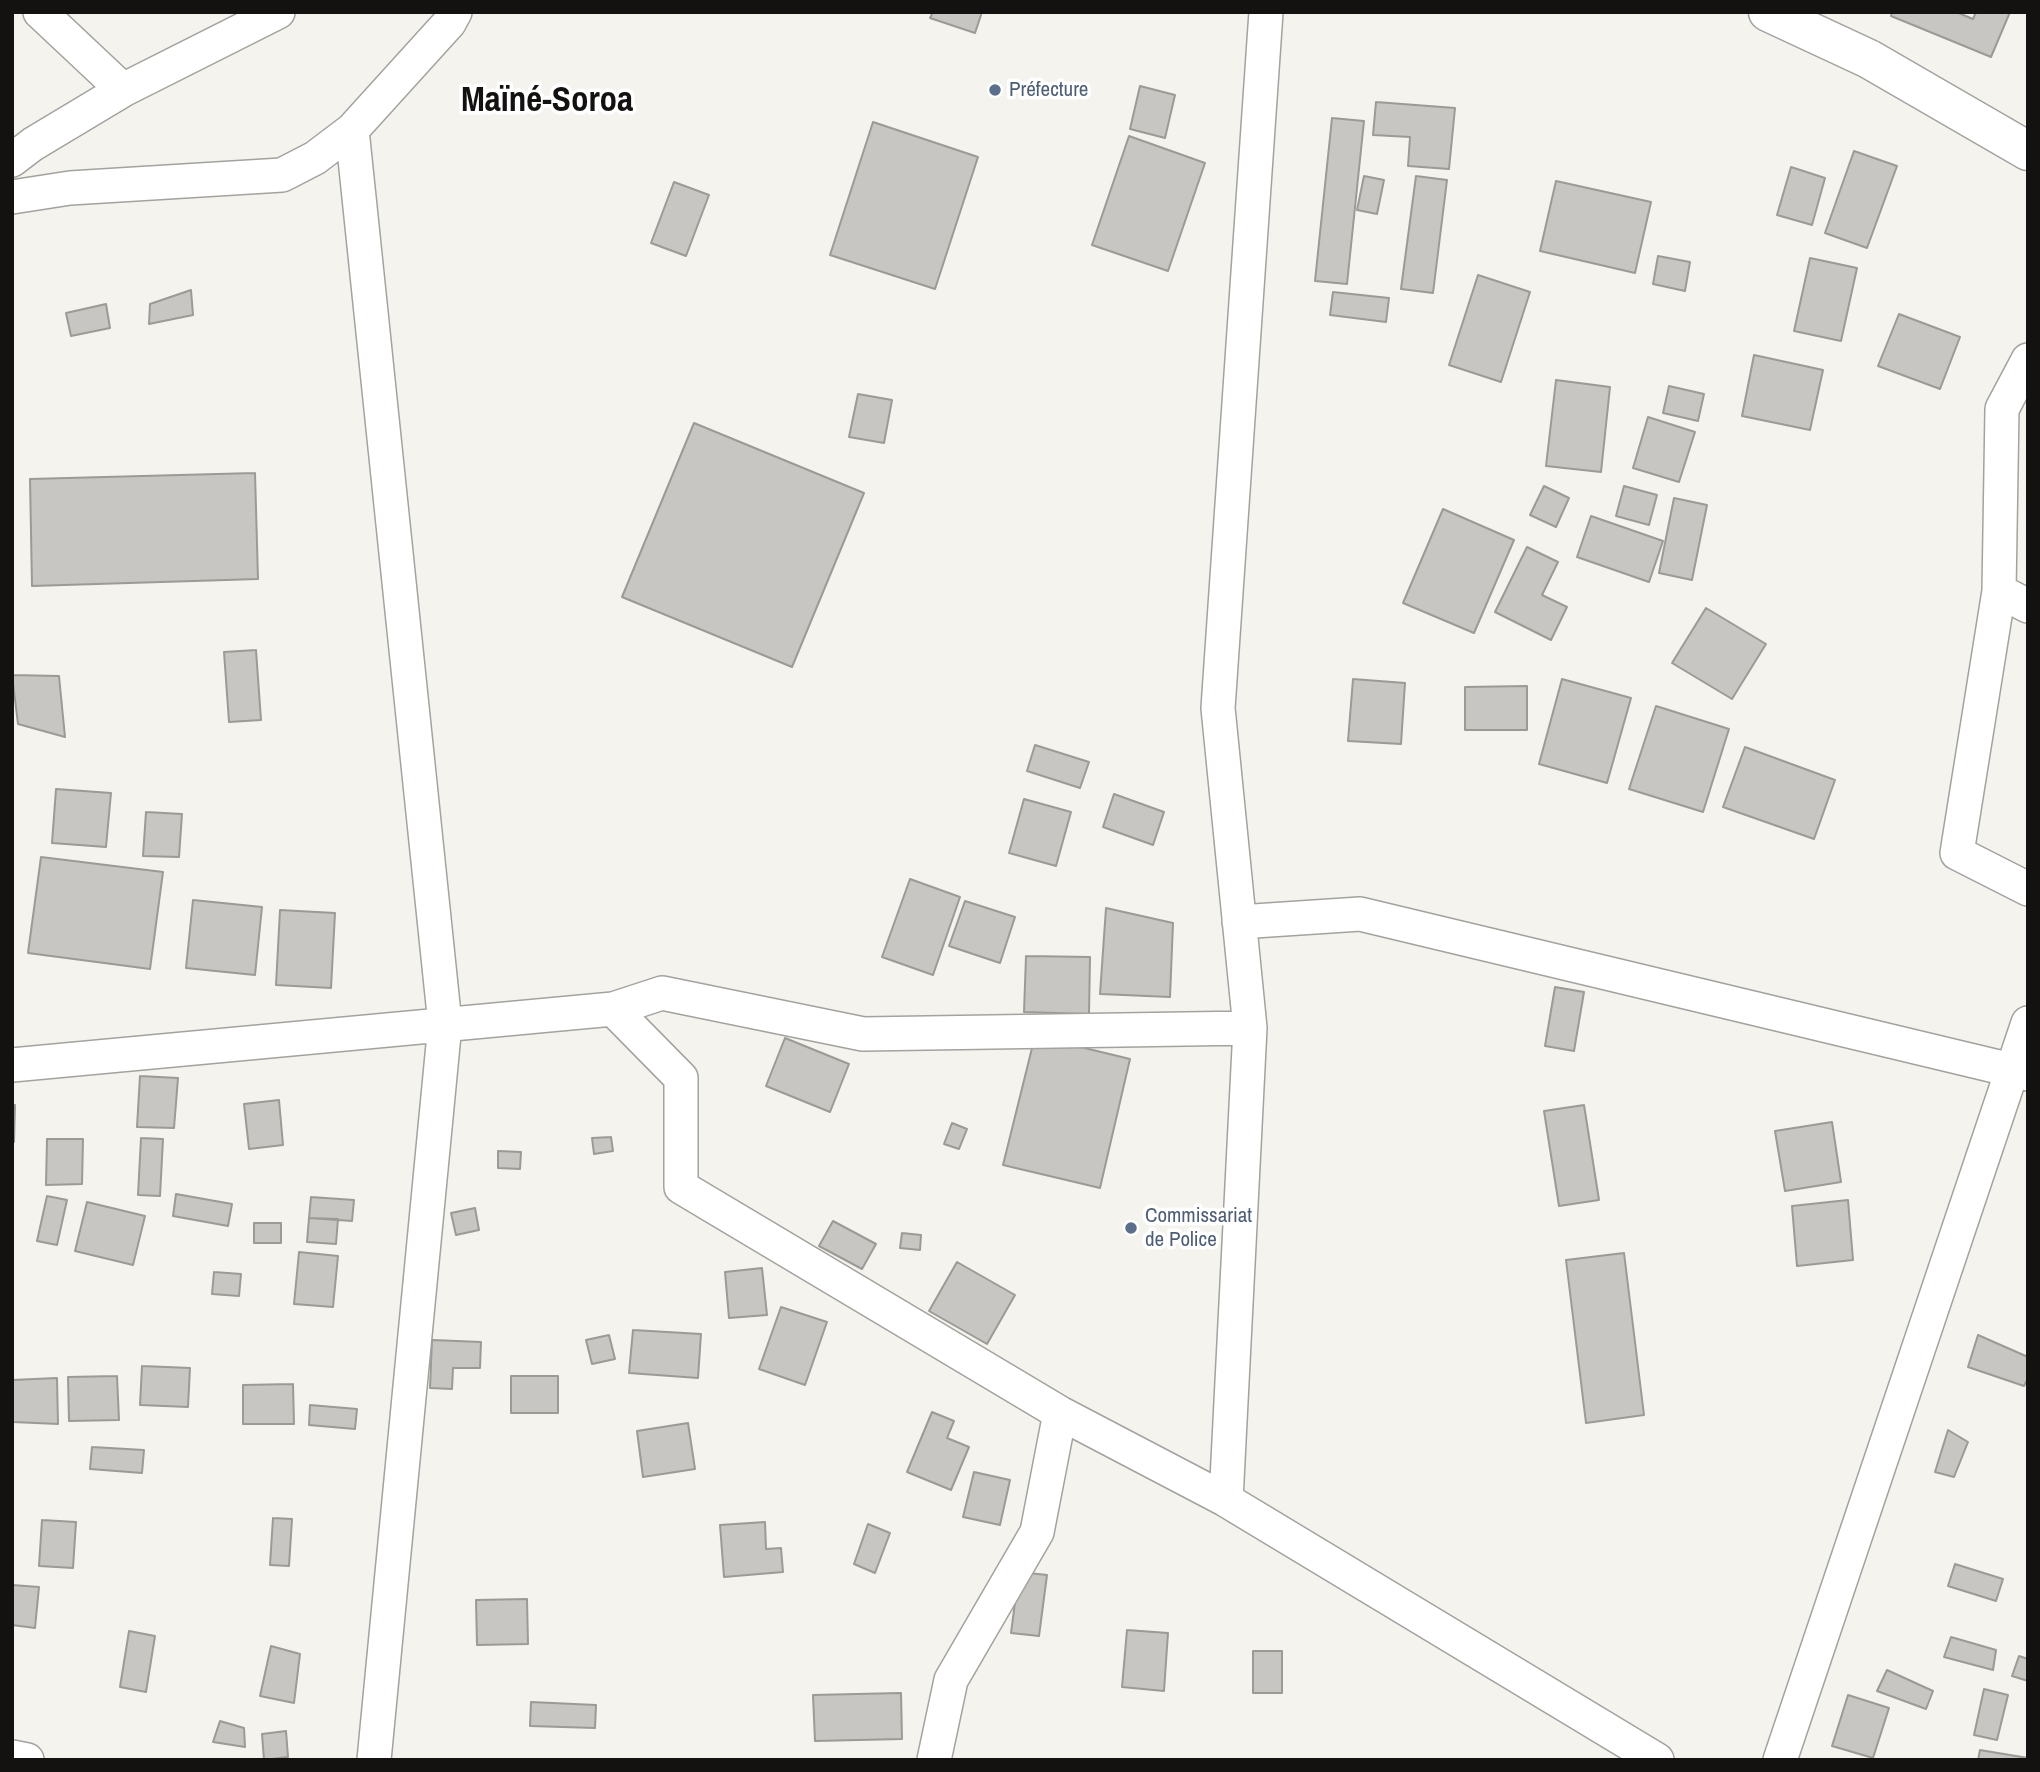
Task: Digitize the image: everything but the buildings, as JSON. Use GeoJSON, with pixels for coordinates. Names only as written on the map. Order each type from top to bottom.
{"type":"FeatureCollection","features":[{"type":"Feature","properties":{"kind":"street"},"geometry":{"type":"LineString","coordinates":[[40,12],[123,90]]}},
{"type":"Feature","properties":{"kind":"street"},"geometry":{"type":"LineString","coordinates":[[12,159],[123,90],[278,12]]}},
{"type":"Feature","properties":{"kind":"street"},"geometry":{"type":"LineString","coordinates":[[12,197],[70,188],[282,175],[314,158],[352,130],[449,23],[455,12]]}},
{"type":"Feature","properties":{"kind":"street"},"geometry":{"type":"LineString","coordinates":[[1226,1500],[1250,1028],[1218,708],[1266,12]]}},
{"type":"Feature","properties":{"kind":"street"},"geometry":{"type":"LineString","coordinates":[[1768,12],[1869,59],[2028,151]]}},
{"type":"Feature","properties":{"kind":"street"},"geometry":{"type":"LineString","coordinates":[[352,130],[444,1024],[374,1760]]}},
{"type":"Feature","properties":{"kind":"street"},"geometry":{"type":"LineString","coordinates":[[2028,360],[2002,409],[1999,591],[1957,853],[2028,889]]}},
{"type":"Feature","properties":{"kind":"street"},"geometry":{"type":"LineString","coordinates":[[1999,591],[2028,606]]}},
{"type":"Feature","properties":{"kind":"street"},"geometry":{"type":"LineString","coordinates":[[1239,922],[1360,914],[2020,1072]]}},
{"type":"Feature","properties":{"kind":"street"},"geometry":{"type":"LineString","coordinates":[[12,1065],[613,1009],[662,993],[863,1034],[1250,1028]]}},
{"type":"Feature","properties":{"kind":"street"},"geometry":{"type":"LineString","coordinates":[[613,1009],[681,1078],[681,1187],[1059,1413],[1226,1500],[1657,1760]]}},
{"type":"Feature","properties":{"kind":"street"},"geometry":{"type":"LineString","coordinates":[[1780,1760],[2020,1072],[2028,1023]]}},
{"type":"Feature","properties":{"kind":"street"},"geometry":{"type":"LineString","coordinates":[[934,1760],[951,1680],[1037,1532],[1059,1413]]}},
{"type":"Feature","properties":{"kind":"street"},"geometry":{"type":"LineString","coordinates":[[12,1757],[27,1760]]}},
{"type":"Feature","properties":{"kind":"place","name":"Préfecture"},"geometry":{"type":"Point","coordinates":[995,90]}},
{"type":"Feature","properties":{"kind":"place","name":"Commissariat de Police"},"geometry":{"type":"Point","coordinates":[1131,1228]}},
{"type":"Feature","properties":{"kind":"district","name":"Maïné-Soroa"},"geometry":{"type":"Point","coordinates":[547,102]}}]}
